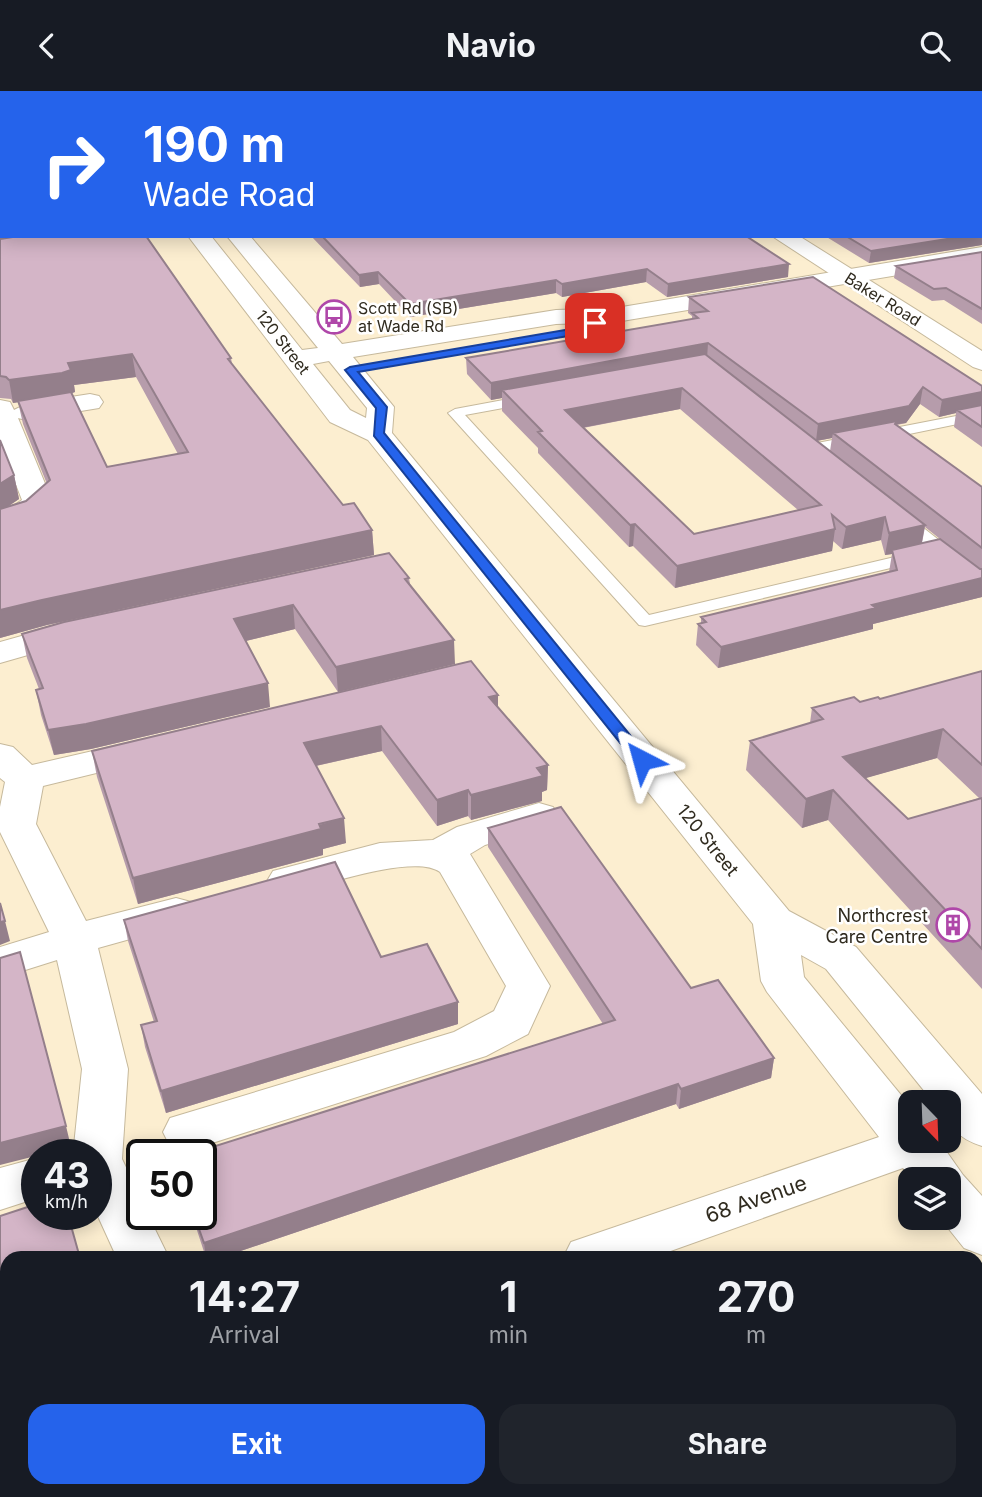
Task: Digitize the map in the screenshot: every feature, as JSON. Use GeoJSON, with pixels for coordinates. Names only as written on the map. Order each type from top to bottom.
{"type":"FeatureCollection","features":[{"type":"Feature","properties":{"kind":"street","name":"120 Street"},"geometry":{"type":"LineString","coordinates":[[202,238],[340,416],[378,434],[774,921],[841,958],[917,1090]]}},
{"type":"Feature","properties":{"kind":"street","name":"120 Street"},"geometry":{"type":"LineString","coordinates":[[240,238],[382,407],[378,434]]}},
{"type":"Feature","properties":{"kind":"street","name":"Baker Road"},"geometry":{"type":"LineString","coordinates":[[786,238],[982,362]]}},
{"type":"Feature","properties":{"kind":"street"},"geometry":{"type":"LineString","coordinates":[[303,368],[574,332],[616,314],[982,254]]}},
{"type":"Feature","properties":{"kind":"street"},"geometry":{"type":"LineString","coordinates":[[0,525],[7,524],[38,503],[2,412],[90,402]]}},
{"type":"Feature","properties":{"kind":"street"},"geometry":{"type":"LineString","coordinates":[[0,653],[98,627]]}},
{"type":"Feature","properties":{"kind":"street"},"geometry":{"type":"LineString","coordinates":[[99,1139],[105,1069],[74,939],[16,824],[12,767],[174,743]]}},
{"type":"Feature","properties":{"kind":"street"},"geometry":{"type":"LineString","coordinates":[[0,963],[74,939],[380,856],[441,853],[471,836],[556,812]]}},
{"type":"Feature","properties":{"kind":"street"},"geometry":{"type":"LineString","coordinates":[[187,1132],[470,1044],[512,1022],[527,986],[455,863],[441,853]]}},
{"type":"Feature","properties":{"kind":"street"},"geometry":{"type":"LineString","coordinates":[[774,921],[783,981],[898,1093]]}},
{"type":"Feature","properties":{"kind":"street","name":"68 Avenue"},"geometry":{"type":"LineString","coordinates":[[610,1251],[910,1153]]}},
{"type":"Feature","properties":{"kind":"street"},"geometry":{"type":"LineString","coordinates":[[0,1189],[21,1183]]}},
{"type":"Feature","properties":{"kind":"street"},"geometry":{"type":"LineString","coordinates":[[112,1191],[140,1251]]}},
{"type":"Feature","properties":{"kind":"street"},"geometry":{"type":"LineString","coordinates":[[961,1207],[982,1233]]}},
{"type":"Feature","properties":{"kind":"lane"},"geometry":{"type":"LineString","coordinates":[[548,395],[455,413],[645,621],[941,551]]}},
{"type":"Feature","properties":{"kind":"lane"},"geometry":{"type":"LineString","coordinates":[[834,466],[807,445],[982,415]]}},
{"type":"Feature","properties":{"kind":"lane"},"geometry":{"type":"LineString","coordinates":[[887,508],[982,583]]}},
{"type":"Feature","properties":{"kind":"building"},"geometry":{"type":"Polygon","coordinates":[[[147,238],[231,358],[228,359],[343,505],[354,503],[372,530],[0,610],[0,509],[26,501],[50,480],[18,401],[71,392],[107,467],[188,452],[132,354],[68,363],[71,370],[62,373],[9,380],[0,376],[0,239],[147,238]]]}},
{"type":"Feature","properties":{"kind":"building"},"geometry":{"type":"Polygon","coordinates":[[[324,238],[749,238],[789,264],[668,284],[647,269],[562,284],[556,280],[410,304],[378,272],[359,275],[324,238]]]}},
{"type":"Feature","properties":{"kind":"building"},"geometry":{"type":"Polygon","coordinates":[[[849,238],[953,238],[871,251],[849,238]]]}},
{"type":"Feature","properties":{"kind":"building"},"geometry":{"type":"Polygon","coordinates":[[[982,252],[982,309],[946,288],[934,289],[896,266],[982,252]]]}},
{"type":"Feature","properties":{"kind":"building"},"geometry":{"type":"Polygon","coordinates":[[[813,277],[982,386],[982,392],[942,400],[923,387],[909,406],[818,424],[708,343],[491,383],[466,358],[698,318],[692,313],[708,311],[689,297],[813,277]]]}},
{"type":"Feature","properties":{"kind":"building"},"geometry":{"type":"Polygon","coordinates":[[[705,354],[925,525],[889,533],[885,517],[846,527],[832,515],[835,529],[677,566],[635,524],[630,525],[538,432],[542,431],[502,390],[705,354]],[[682,388],[565,410],[694,534],[821,505],[682,388]]]}},
{"type":"Feature","properties":{"kind":"building"},"geometry":{"type":"Polygon","coordinates":[[[982,405],[982,427],[957,410],[982,405]]]}},
{"type":"Feature","properties":{"kind":"building"},"geometry":{"type":"Polygon","coordinates":[[[897,421],[895,424],[982,487],[982,548],[833,433],[897,421]]]}},
{"type":"Feature","properties":{"kind":"building"},"geometry":{"type":"Polygon","coordinates":[[[0,440],[14,475],[0,484],[0,440]]]}},
{"type":"Feature","properties":{"kind":"building"},"geometry":{"type":"Polygon","coordinates":[[[940,539],[982,569],[982,578],[721,647],[698,624],[706,622],[701,617],[897,570],[892,550],[940,539]]]}},
{"type":"Feature","properties":{"kind":"building"},"geometry":{"type":"Polygon","coordinates":[[[389,553],[409,578],[405,579],[454,640],[336,667],[293,605],[234,619],[268,683],[48,730],[36,690],[43,688],[22,634],[64,622],[389,553]]]}},
{"type":"Feature","properties":{"kind":"building"},"geometry":{"type":"Polygon","coordinates":[[[471,661],[498,695],[489,697],[548,765],[537,768],[543,776],[471,795],[468,790],[437,800],[381,726],[304,743],[344,818],[319,824],[321,829],[133,878],[92,751],[471,661]]]}},
{"type":"Feature","properties":{"kind":"building"},"geometry":{"type":"Polygon","coordinates":[[[982,671],[982,765],[943,729],[843,757],[908,819],[982,798],[982,949],[833,790],[806,799],[750,741],[823,719],[812,708],[854,697],[860,702],[878,697],[880,699],[982,671]]]}},
{"type":"Feature","properties":{"kind":"building"},"geometry":{"type":"Polygon","coordinates":[[[561,807],[691,988],[718,980],[774,1058],[681,1089],[678,1084],[204,1243],[199,1230],[217,1230],[217,1146],[615,1020],[488,828],[561,807]]]}},
{"type":"Feature","properties":{"kind":"building"},"geometry":{"type":"Polygon","coordinates":[[[335,862],[381,957],[427,944],[458,1002],[161,1091],[141,1025],[157,1021],[124,920],[335,862]]]}},
{"type":"Feature","properties":{"kind":"building"},"geometry":{"type":"Polygon","coordinates":[[[0,903],[5,921],[0,922],[0,903]]]}},
{"type":"Feature","properties":{"kind":"building"},"geometry":{"type":"Polygon","coordinates":[[[20,952],[66,1126],[0,1143],[0,958],[20,952]]]}},
{"type":"Feature","properties":{"kind":"building"},"geometry":{"type":"Polygon","coordinates":[[[21,1209],[21,1230],[72,1230],[78,1251],[0,1251],[0,1216],[21,1209]]]}},
{"type":"Feature","properties":{"kind":"place","name":"Scott Rd (SB) at Wade Rd"},"geometry":{"type":"Point","coordinates":[334,317]}},
{"type":"Feature","properties":{"kind":"place","name":"Northcrest Care Centre"},"geometry":{"type":"Point","coordinates":[953,925]}},
{"type":"Feature","properties":{"kind":"route"},"geometry":{"type":"LineString","coordinates":[[595,323],[574,332],[350,370],[382,407],[378,434],[642,760]]}}]}
